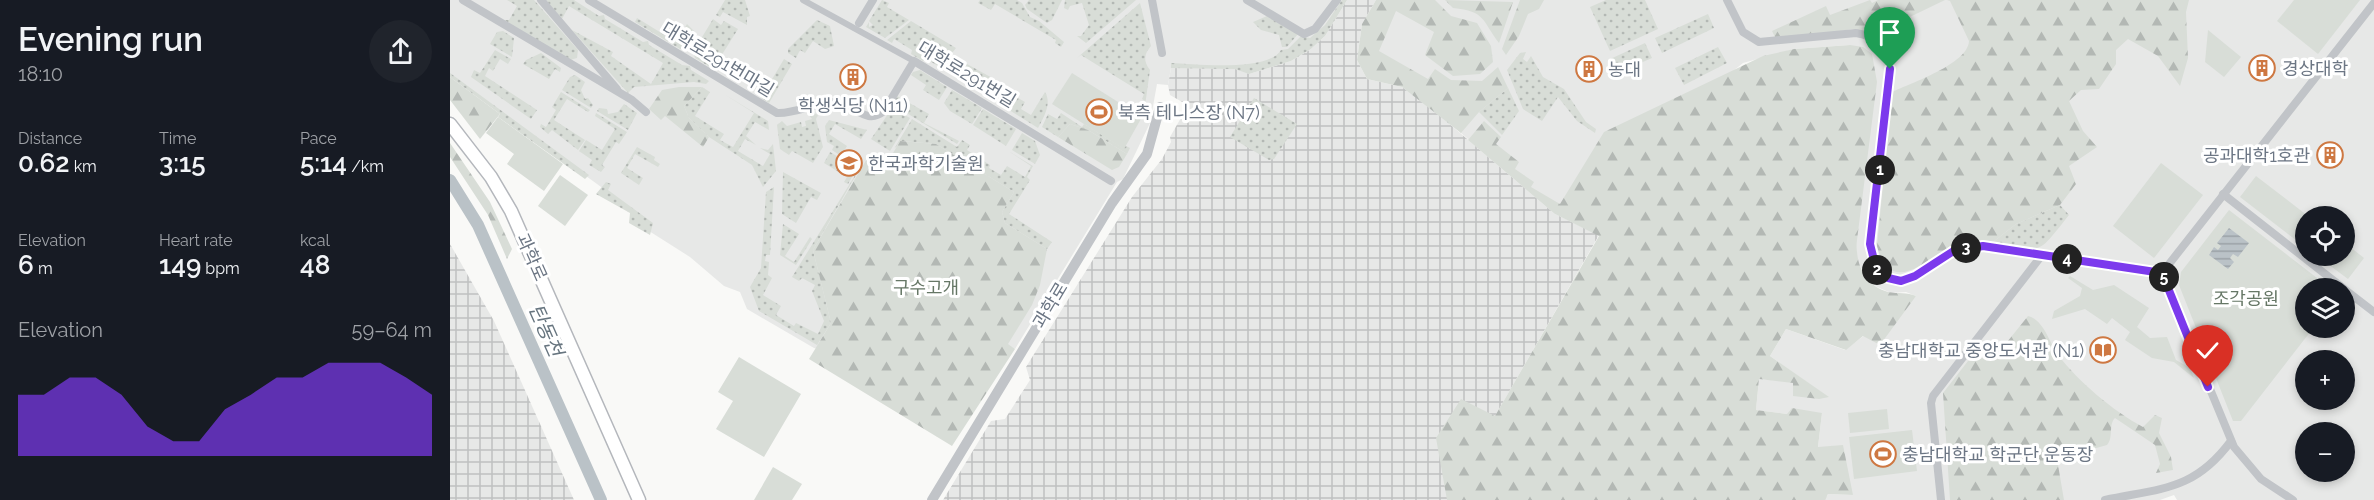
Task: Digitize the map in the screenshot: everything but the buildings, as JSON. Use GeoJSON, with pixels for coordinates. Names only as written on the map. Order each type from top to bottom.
{"type":"FeatureCollection","features":[{"type":"Feature","properties":{"kind":"main road","name":"과학로"},"geometry":{"type":"LineString","coordinates":[[450,124],[490,177],[511,211],[639,500]]}},
{"type":"Feature","properties":{"kind":"street"},"geometry":{"type":"LineString","coordinates":[[463,0],[620,93],[646,112]]}},
{"type":"Feature","properties":{"kind":"street"},"geometry":{"type":"LineString","coordinates":[[541,0],[620,93]]}},
{"type":"Feature","properties":{"kind":"street","name":"대학로291번마길"},"geometry":{"type":"LineString","coordinates":[[589,0],[777,113],[835,102],[865,116],[878,116],[884,111],[914,61]]}},
{"type":"Feature","properties":{"kind":"street","name":"대학로291번길"},"geometry":{"type":"LineString","coordinates":[[803,0],[857,25],[1111,181]]}},
{"type":"Feature","properties":{"kind":"street"},"geometry":{"type":"LineString","coordinates":[[857,25],[873,0]]}},
{"type":"Feature","properties":{"kind":"street"},"geometry":{"type":"LineString","coordinates":[[1152,0],[1162,53]]}},
{"type":"Feature","properties":{"kind":"street"},"geometry":{"type":"LineString","coordinates":[[1247,0],[1304,34],[1315,29],[1337,0]]}},
{"type":"Feature","properties":{"kind":"street"},"geometry":{"type":"LineString","coordinates":[[1726,0],[1743,32],[1759,42],[1856,33],[1871,38],[1885,51],[1890,74],[1870,244],[1872,260],[1880,272],[1893,280],[1905,280],[1957,250],[1983,246],[2162,273]]}},
{"type":"Feature","properties":{"kind":"street"},"geometry":{"type":"LineString","coordinates":[[2162,273],[2374,3]]}},
{"type":"Feature","properties":{"kind":"street"},"geometry":{"type":"LineString","coordinates":[[573,66],[582,61],[584,49]]}},
{"type":"Feature","properties":{"kind":"street","name":"과학로"},"geometry":{"type":"LineString","coordinates":[[932,500],[1112,203],[1147,154],[1160,107]]}},
{"type":"Feature","properties":{"kind":"street"},"geometry":{"type":"LineString","coordinates":[[2223,194],[2331,278]]}},
{"type":"Feature","properties":{"kind":"street"},"geometry":{"type":"LineString","coordinates":[[1941,500],[1931,403],[1933,396],[2042,255]]}},
{"type":"Feature","properties":{"kind":"street"},"geometry":{"type":"LineString","coordinates":[[2162,273],[2231,441],[2254,473],[2293,500]]}},
{"type":"Feature","properties":{"kind":"street"},"geometry":{"type":"LineString","coordinates":[[2355,297],[2374,312]]}},
{"type":"Feature","properties":{"kind":"street"},"geometry":{"type":"LineString","coordinates":[[2105,500],[2189,480],[2214,463],[2231,441]]}},
{"type":"Feature","properties":{"kind":"shaded area","name":"한국과학기술원"},"geometry":{"type":"Polygon","coordinates":[[[450,0],[1347,0],[1325,36],[1249,74],[1171,68],[1168,85],[1157,84],[1150,123],[1123,179],[1117,182],[1015,349],[1008,345],[830,351],[814,348],[747,309],[740,292],[724,286],[690,257],[638,224],[641,216],[450,77],[450,0]]]}},
{"type":"Feature","properties":{"kind":"shaded area"},"geometry":{"type":"Polygon","coordinates":[[[1347,0],[1376,0],[1362,24],[1357,60],[1367,79],[1402,87],[1432,109],[1555,214],[1599,235],[1447,500],[943,500],[991,421],[1005,419],[1030,380],[1026,367],[1132,197],[1162,159],[1171,142],[1170,137],[1186,109],[1184,103],[1170,95],[1168,85],[1171,68],[1235,69],[1249,74],[1291,61],[1311,49],[1325,36],[1347,0]]]}},
{"type":"Feature","properties":{"kind":"shaded area"},"geometry":{"type":"Polygon","coordinates":[[[1376,0],[2374,0],[2374,500],[2177,500],[2174,495],[2160,500],[1825,500],[1828,494],[1853,495],[1818,447],[1822,413],[1787,414],[1756,410],[1759,379],[1793,382],[1793,395],[1828,397],[1770,356],[1786,329],[1845,350],[1916,296],[1906,292],[1891,293],[1877,287],[1868,279],[1857,261],[1850,45],[1794,49],[1743,63],[1555,214],[1360,46],[1376,0]]]}},
{"type":"Feature","properties":{"kind":"shaded area"},"geometry":{"type":"Polygon","coordinates":[[[2229,228],[2249,243],[2238,257],[2233,254],[2230,258],[2234,262],[2228,269],[2209,255],[2214,247],[2218,250],[2221,246],[2217,243],[2229,228]]]}},
{"type":"Feature","properties":{"kind":"shaded area"},"geometry":{"type":"Polygon","coordinates":[[[450,244],[494,321],[574,500],[450,500],[450,244]]]}},
{"type":"Feature","properties":{"kind":"green space"},"geometry":{"type":"Polygon","coordinates":[[[507,0],[534,0],[578,50],[577,58],[570,60],[504,20],[509,20],[517,6],[507,0]]]}},
{"type":"Feature","properties":{"kind":"green space"},"geometry":{"type":"Polygon","coordinates":[[[546,0],[574,0],[599,16],[604,15],[605,19],[643,42],[648,41],[649,45],[682,65],[690,66],[691,70],[709,81],[706,84],[694,82],[634,87],[628,93],[572,30],[613,52],[611,56],[651,84],[663,63],[569,6],[562,19],[546,0]]]}},
{"type":"Feature","properties":{"kind":"green space"},"geometry":{"type":"Polygon","coordinates":[[[725,0],[745,0],[750,16],[747,17],[747,25],[723,12],[720,17],[716,15],[725,0]]]}},
{"type":"Feature","properties":{"kind":"green space"},"geometry":{"type":"Polygon","coordinates":[[[882,0],[889,3],[887,7],[909,20],[885,38],[866,27],[869,22],[869,27],[873,25],[869,21],[882,0]]]}},
{"type":"Feature","properties":{"kind":"green space"},"geometry":{"type":"Polygon","coordinates":[[[980,0],[1017,0],[1022,3],[1030,17],[1039,21],[1064,42],[1061,47],[1055,43],[1056,40],[995,4],[991,10],[978,3],[980,0]]]}},
{"type":"Feature","properties":{"kind":"green space"},"geometry":{"type":"Polygon","coordinates":[[[1029,0],[1062,0],[1052,20],[1047,23],[1027,9],[1025,5],[1029,0]]]}},
{"type":"Feature","properties":{"kind":"green space"},"geometry":{"type":"Polygon","coordinates":[[[1065,0],[1136,0],[1086,43],[1077,36],[1081,36],[1089,25],[1082,3],[1070,6],[1068,10],[1064,8],[1065,0]]]}},
{"type":"Feature","properties":{"kind":"green space"},"geometry":{"type":"Polygon","coordinates":[[[1342,0],[1347,0],[1325,36],[1311,49],[1291,61],[1249,74],[1235,69],[1171,68],[1171,63],[1230,65],[1247,64],[1274,57],[1281,50],[1288,49],[1301,36],[1310,38],[1325,25],[1342,0]]]}},
{"type":"Feature","properties":{"kind":"green space"},"geometry":{"type":"Polygon","coordinates":[[[1376,0],[1435,0],[1451,16],[1477,23],[1491,46],[1493,62],[1480,74],[1453,76],[1425,55],[1434,32],[1396,11],[1379,51],[1428,79],[1435,69],[1451,80],[1482,81],[1498,67],[1508,88],[1479,112],[1461,133],[1402,87],[1367,79],[1357,60],[1362,24],[1376,0]]]}},
{"type":"Feature","properties":{"kind":"green space"},"geometry":{"type":"Polygon","coordinates":[[[1445,0],[1513,2],[1499,43],[1482,18],[1464,9],[1453,8],[1445,0]]]}},
{"type":"Feature","properties":{"kind":"green space"},"geometry":{"type":"Polygon","coordinates":[[[1520,0],[1544,0],[1539,9],[1528,14],[1519,36],[1506,55],[1502,49],[1520,0]]]}},
{"type":"Feature","properties":{"kind":"green space"},"geometry":{"type":"Polygon","coordinates":[[[1606,0],[1645,0],[1658,29],[1610,51],[1590,7],[1606,0]]]}},
{"type":"Feature","properties":{"kind":"green space"},"geometry":{"type":"Polygon","coordinates":[[[1870,0],[1872,3],[1878,0],[1945,0],[1887,28],[1889,33],[1878,39],[1852,29],[1823,34],[1775,37],[1772,31],[1826,6],[1830,15],[1870,0]]]}},
{"type":"Feature","properties":{"kind":"green space"},"geometry":{"type":"Polygon","coordinates":[[[1947,0],[2189,0],[2186,12],[2188,58],[2180,86],[2158,56],[2128,39],[2116,50],[2116,64],[2099,89],[2081,90],[2069,101],[2083,131],[2097,147],[2069,166],[2076,184],[2060,205],[2016,224],[1993,242],[1983,241],[1958,245],[1921,266],[1900,272],[1891,270],[1883,261],[1877,246],[1892,92],[1937,72],[1949,65],[1966,49],[1969,41],[1950,1],[1947,0]]]}},
{"type":"Feature","properties":{"kind":"green space"},"geometry":{"type":"Polygon","coordinates":[[[2294,0],[2360,0],[2318,54],[2277,21],[2294,0]]]}},
{"type":"Feature","properties":{"kind":"green space"},"geometry":{"type":"Polygon","coordinates":[[[1140,3],[1151,46],[1145,58],[1150,70],[1144,113],[1139,110],[1145,101],[1142,99],[1144,94],[1081,55],[1077,58],[1140,3]]]}},
{"type":"Feature","properties":{"kind":"green space"},"geometry":{"type":"Polygon","coordinates":[[[1708,14],[1714,28],[1662,53],[1655,38],[1708,14]]]}},
{"type":"Feature","properties":{"kind":"green space"},"geometry":{"type":"Polygon","coordinates":[[[1267,16],[1298,34],[1287,47],[1282,47],[1279,35],[1261,30],[1253,22],[1267,16]]]}},
{"type":"Feature","properties":{"kind":"green space"},"geometry":{"type":"Polygon","coordinates":[[[637,18],[676,42],[687,24],[696,33],[687,48],[680,49],[635,22],[637,18]]]}},
{"type":"Feature","properties":{"kind":"green space"},"geometry":{"type":"Polygon","coordinates":[[[713,19],[721,25],[724,21],[738,29],[713,69],[695,58],[693,52],[713,19]]]}},
{"type":"Feature","properties":{"kind":"green space"},"geometry":{"type":"Polygon","coordinates":[[[817,20],[830,26],[834,46],[825,49],[813,41],[805,53],[800,50],[796,58],[788,53],[788,49],[817,20]]]}},
{"type":"Feature","properties":{"kind":"green space"},"geometry":{"type":"Polygon","coordinates":[[[911,21],[956,48],[949,57],[955,60],[956,58],[996,80],[994,84],[1025,102],[1021,109],[1031,115],[1045,92],[1048,101],[1045,115],[1038,128],[925,58],[923,61],[911,54],[912,50],[894,39],[892,43],[887,40],[911,21]]]}},
{"type":"Feature","properties":{"kind":"green space"},"geometry":{"type":"Polygon","coordinates":[[[2208,30],[2241,57],[2224,77],[2205,62],[2208,30]]]}},
{"type":"Feature","properties":{"kind":"green space"},"geometry":{"type":"Polygon","coordinates":[[[503,31],[514,38],[512,57],[490,44],[497,32],[503,31]]]}},
{"type":"Feature","properties":{"kind":"green space"},"geometry":{"type":"Polygon","coordinates":[[[1645,43],[1652,58],[1615,74],[1608,60],[1645,43]]]}},
{"type":"Feature","properties":{"kind":"green space"},"geometry":{"type":"Polygon","coordinates":[[[1850,45],[1863,47],[1872,54],[1877,82],[1857,240],[1860,265],[1867,279],[1880,289],[1916,296],[1880,345],[1863,336],[1846,350],[1786,329],[1770,356],[1829,397],[1819,399],[1793,396],[1793,383],[1759,379],[1756,410],[1787,414],[1792,408],[1822,413],[1818,447],[1843,445],[1853,495],[1828,494],[1825,500],[1447,500],[1436,438],[1461,399],[1495,416],[1599,236],[1555,214],[1468,140],[1484,121],[1501,137],[1496,144],[1519,162],[1515,169],[1534,182],[1531,187],[1560,204],[1604,132],[1763,56],[1794,49],[1850,45]]]}},
{"type":"Feature","properties":{"kind":"green space"},"geometry":{"type":"Polygon","coordinates":[[[1718,47],[1727,63],[1684,85],[1675,68],[1718,47]]]}},
{"type":"Feature","properties":{"kind":"green space"},"geometry":{"type":"Polygon","coordinates":[[[495,50],[511,59],[508,64],[500,59],[493,71],[489,68],[485,76],[537,110],[531,119],[471,77],[474,70],[480,73],[495,50]]]}},
{"type":"Feature","properties":{"kind":"green space"},"geometry":{"type":"Polygon","coordinates":[[[1526,52],[1523,59],[1527,62],[1531,56],[1543,77],[1564,89],[1586,122],[1596,129],[1595,133],[1577,121],[1558,97],[1542,121],[1523,109],[1507,70],[1520,53],[1526,52]]]}},
{"type":"Feature","properties":{"kind":"green space"},"geometry":{"type":"Polygon","coordinates":[[[541,53],[561,68],[560,72],[555,69],[549,79],[523,64],[526,60],[541,53]]]}},
{"type":"Feature","properties":{"kind":"green space"},"geometry":{"type":"Polygon","coordinates":[[[784,59],[792,64],[769,103],[761,98],[784,59]]]}},
{"type":"Feature","properties":{"kind":"green space"},"geometry":{"type":"Polygon","coordinates":[[[920,70],[947,87],[939,100],[923,90],[926,85],[911,75],[920,70]]]}},
{"type":"Feature","properties":{"kind":"green space"},"geometry":{"type":"Polygon","coordinates":[[[450,73],[589,175],[585,179],[498,117],[500,114],[450,77],[450,73]]]}},
{"type":"Feature","properties":{"kind":"green space","name":"북측 테니스장 (N7)"},"geometry":{"type":"Polygon","coordinates":[[[1072,73],[1142,117],[1124,149],[1052,104],[1072,73]]]}},
{"type":"Feature","properties":{"kind":"green space"},"geometry":{"type":"Polygon","coordinates":[[[575,75],[585,82],[581,90],[585,99],[588,98],[593,105],[591,108],[562,90],[570,77],[575,75]]]}},
{"type":"Feature","properties":{"kind":"green space"},"geometry":{"type":"Polygon","coordinates":[[[450,77],[500,114],[480,139],[450,100],[450,77]]]}},
{"type":"Feature","properties":{"kind":"green space"},"geometry":{"type":"Polygon","coordinates":[[[702,87],[710,92],[695,116],[724,134],[720,140],[733,147],[754,113],[724,94],[768,121],[769,130],[755,122],[746,136],[756,145],[745,139],[738,151],[763,166],[770,154],[760,148],[768,150],[773,144],[776,171],[763,187],[752,165],[709,137],[689,118],[684,106],[702,87]]]}},
{"type":"Feature","properties":{"kind":"green space"},"geometry":{"type":"Polygon","coordinates":[[[702,87],[684,106],[689,118],[709,137],[703,147],[665,116],[661,120],[649,109],[662,90],[702,87]]]}},
{"type":"Feature","properties":{"kind":"green space"},"geometry":{"type":"Polygon","coordinates":[[[1508,88],[1519,111],[1502,135],[1479,112],[1508,88]]]}},
{"type":"Feature","properties":{"kind":"green space"},"geometry":{"type":"Polygon","coordinates":[[[952,90],[982,108],[972,124],[950,111],[944,103],[952,90]]]}},
{"type":"Feature","properties":{"kind":"green space"},"geometry":{"type":"Polygon","coordinates":[[[561,92],[590,110],[588,112],[567,99],[554,120],[585,140],[578,150],[552,130],[548,134],[540,127],[541,124],[546,127],[556,110],[552,107],[561,92]]]}},
{"type":"Feature","properties":{"kind":"green space"},"geometry":{"type":"Polygon","coordinates":[[[897,96],[929,114],[924,123],[959,141],[957,144],[892,104],[897,96]]]}},
{"type":"Feature","properties":{"kind":"green space"},"geometry":{"type":"Polygon","coordinates":[[[1254,98],[1297,124],[1274,159],[1269,160],[1230,137],[1254,98]]]}},
{"type":"Feature","properties":{"kind":"green space"},"geometry":{"type":"Polygon","coordinates":[[[624,104],[637,113],[628,130],[597,111],[599,108],[607,109],[608,114],[618,112],[624,104]]]}},
{"type":"Feature","properties":{"kind":"green space"},"geometry":{"type":"Polygon","coordinates":[[[892,108],[910,118],[890,151],[871,139],[892,108]]]}},
{"type":"Feature","properties":{"kind":"green space"},"geometry":{"type":"Polygon","coordinates":[[[983,109],[1016,129],[1006,146],[973,125],[983,109]]]}},
{"type":"Feature","properties":{"kind":"green space"},"geometry":{"type":"Polygon","coordinates":[[[596,113],[627,132],[619,144],[616,142],[602,165],[605,167],[601,172],[589,165],[592,160],[579,151],[586,140],[602,150],[615,129],[595,116],[596,113]]]}},
{"type":"Feature","properties":{"kind":"green space"},"geometry":{"type":"Polygon","coordinates":[[[1061,113],[1082,127],[1084,124],[1123,148],[1126,146],[1130,148],[1127,154],[1088,130],[1070,124],[1058,137],[1042,127],[1048,114],[1057,119],[1061,113]]]}},
{"type":"Feature","properties":{"kind":"green space"},"geometry":{"type":"Polygon","coordinates":[[[808,114],[818,115],[816,119],[823,147],[813,163],[792,151],[789,155],[780,149],[777,125],[782,121],[787,126],[801,122],[802,127],[806,126],[805,121],[812,119],[808,114]]]}},
{"type":"Feature","properties":{"kind":"green space"},"geometry":{"type":"Polygon","coordinates":[[[498,117],[563,164],[544,191],[507,164],[514,154],[486,133],[498,117]]]}},
{"type":"Feature","properties":{"kind":"green space"},"geometry":{"type":"Polygon","coordinates":[[[912,119],[957,147],[962,140],[970,145],[967,150],[1001,175],[1007,166],[1025,177],[1031,166],[1010,152],[1033,166],[1027,177],[1030,180],[1009,214],[1052,242],[1047,249],[1005,223],[1002,212],[1014,192],[936,144],[901,141],[894,149],[912,119]]]}},
{"type":"Feature","properties":{"kind":"green space"},"geometry":{"type":"Polygon","coordinates":[[[829,120],[867,130],[861,139],[835,124],[829,134],[847,146],[841,156],[832,150],[834,146],[827,142],[825,126],[829,120]]]}},
{"type":"Feature","properties":{"kind":"green space"},"geometry":{"type":"Polygon","coordinates":[[[1070,124],[1088,130],[1127,154],[1119,167],[1112,170],[1058,137],[1070,124]]]}},
{"type":"Feature","properties":{"kind":"green space"},"geometry":{"type":"Polygon","coordinates":[[[1022,133],[1035,141],[1040,155],[1035,164],[1012,150],[1022,133]]]}},
{"type":"Feature","properties":{"kind":"green space","name":"구수고개"},"geometry":{"type":"Polygon","coordinates":[[[900,141],[936,144],[1014,192],[1002,212],[1005,223],[1047,249],[1040,285],[1032,305],[1008,344],[1015,349],[952,446],[809,359],[831,323],[813,250],[868,157],[885,167],[900,141]]]}},
{"type":"Feature","properties":{"kind":"green space"},"geometry":{"type":"Polygon","coordinates":[[[450,143],[490,202],[512,249],[507,259],[488,215],[450,157],[450,143]]]}},
{"type":"Feature","properties":{"kind":"green space"},"geometry":{"type":"Polygon","coordinates":[[[637,147],[655,157],[654,160],[660,164],[658,167],[635,154],[627,168],[643,178],[639,185],[621,173],[637,147]]]}},
{"type":"Feature","properties":{"kind":"green space"},"geometry":{"type":"Polygon","coordinates":[[[830,152],[857,168],[848,184],[844,182],[847,177],[824,163],[830,152]]]}},
{"type":"Feature","properties":{"kind":"green space"},"geometry":{"type":"Polygon","coordinates":[[[867,156],[813,250],[831,323],[817,345],[759,311],[750,287],[761,268],[766,192],[774,187],[770,255],[766,255],[765,261],[769,262],[768,275],[772,278],[763,295],[781,306],[776,315],[794,326],[796,323],[818,334],[824,321],[812,291],[815,285],[802,278],[799,281],[792,277],[867,156]]]}},
{"type":"Feature","properties":{"kind":"green space"},"geometry":{"type":"Polygon","coordinates":[[[2161,163],[2203,195],[2154,258],[2113,226],[2161,163]]]}},
{"type":"Feature","properties":{"kind":"green space"},"geometry":{"type":"Polygon","coordinates":[[[783,172],[821,193],[817,200],[811,197],[796,223],[782,214],[783,172]]]}},
{"type":"Feature","properties":{"kind":"green space"},"geometry":{"type":"Polygon","coordinates":[[[560,175],[588,195],[565,226],[538,206],[560,175]]]}},
{"type":"Feature","properties":{"kind":"green space"},"geometry":{"type":"Polygon","coordinates":[[[2256,176],[2295,206],[2295,239],[2240,197],[2256,176]]]}},
{"type":"Feature","properties":{"kind":"green space"},"geometry":{"type":"Polygon","coordinates":[[[606,182],[611,184],[608,190],[653,223],[650,235],[629,223],[630,213],[596,194],[606,182]]]}},
{"type":"Feature","properties":{"kind":"green space"},"geometry":{"type":"Polygon","coordinates":[[[2060,205],[2069,215],[2051,238],[2038,248],[2022,248],[1993,242],[2016,224],[2060,205]]]}},
{"type":"Feature","properties":{"kind":"green space","name":"조각공원"},"geometry":{"type":"Polygon","coordinates":[[[2229,210],[2295,261],[2295,266],[2302,266],[2317,278],[2295,278],[2295,338],[2305,338],[2241,421],[2233,421],[2179,285],[2181,272],[2229,210]]]}},
{"type":"Feature","properties":{"kind":"green space"},"geometry":{"type":"Polygon","coordinates":[[[783,224],[799,234],[785,256],[794,262],[810,237],[812,239],[796,265],[780,255],[783,224]]]}},
{"type":"Feature","properties":{"kind":"green space"},"geometry":{"type":"Polygon","coordinates":[[[2355,251],[2364,258],[2347,278],[2331,266],[2355,266],[2355,251]]]}},
{"type":"Feature","properties":{"kind":"green space"},"geometry":{"type":"Polygon","coordinates":[[[2070,276],[2093,290],[2114,285],[2149,308],[2137,327],[2150,338],[2167,337],[2176,360],[2190,368],[2194,378],[2174,362],[2152,358],[2125,340],[2130,332],[2112,318],[2107,324],[2085,309],[2052,319],[2054,311],[2080,296],[2082,288],[2068,278],[2070,276]]]}},
{"type":"Feature","properties":{"kind":"green space"},"geometry":{"type":"Polygon","coordinates":[[[2028,316],[2034,318],[2042,327],[2066,365],[2108,404],[2143,427],[2155,415],[2162,418],[2159,433],[2171,457],[2173,470],[2156,473],[2160,464],[2155,445],[2115,418],[2107,445],[2057,459],[2064,500],[1950,500],[1943,393],[1968,361],[1983,358],[1994,351],[1999,352],[2028,316]]]}},
{"type":"Feature","properties":{"kind":"green space"},"geometry":{"type":"Polygon","coordinates":[[[739,357],[801,394],[764,457],[716,429],[733,401],[718,392],[739,357]]]}},
{"type":"Feature","properties":{"kind":"green space","name":"충남대학교 학군단 운동장"},"geometry":{"type":"Polygon","coordinates":[[[1887,409],[1889,429],[1850,433],[1848,413],[1887,409]]]}},
{"type":"Feature","properties":{"kind":"green space","name":"충남대학교 학군단 운동장"},"geometry":{"type":"Polygon","coordinates":[[[1912,430],[1917,471],[1854,479],[1849,437],[1912,430]]]}},
{"type":"Feature","properties":{"kind":"green space"},"geometry":{"type":"Polygon","coordinates":[[[773,467],[802,484],[792,500],[754,500],[773,467]]]}},
{"type":"Feature","properties":{"kind":"waterway","name":"탄동천"},"geometry":{"type":"LineString","coordinates":[[450,180],[478,225],[601,500]]}},
{"type":"Feature","properties":{"kind":"place","name":"경상대학"},"geometry":{"type":"Point","coordinates":[2262,68]}},
{"type":"Feature","properties":{"kind":"place","name":"농대"},"geometry":{"type":"Point","coordinates":[1589,69]}},
{"type":"Feature","properties":{"kind":"place","name":"학생식당 (N11)"},"geometry":{"type":"Point","coordinates":[853,77]}},
{"type":"Feature","properties":{"kind":"place","name":"북측 테니스장 (N7)"},"geometry":{"type":"Point","coordinates":[1099,112]}},
{"type":"Feature","properties":{"kind":"place","name":"공과대학1호관"},"geometry":{"type":"Point","coordinates":[2330,155]}},
{"type":"Feature","properties":{"kind":"place","name":"한국과학기술원"},"geometry":{"type":"Point","coordinates":[849,163]}},
{"type":"Feature","properties":{"kind":"place","name":"충남대학교 중앙도서관 (N1)"},"geometry":{"type":"Point","coordinates":[2103,350]}},
{"type":"Feature","properties":{"kind":"place","name":"충남대학교 학군단 운동장"},"geometry":{"type":"Point","coordinates":[1883,454]}},
{"type":"Feature","properties":{"kind":"route"},"geometry":{"type":"LineString","coordinates":[[1890,69],[1881,165],[1870,244],[1872,260],[1880,272],[1893,280],[1901,281],[1915,276],[1952,252],[1975,246],[1991,246],[2162,273],[2208,387]]}}]}
